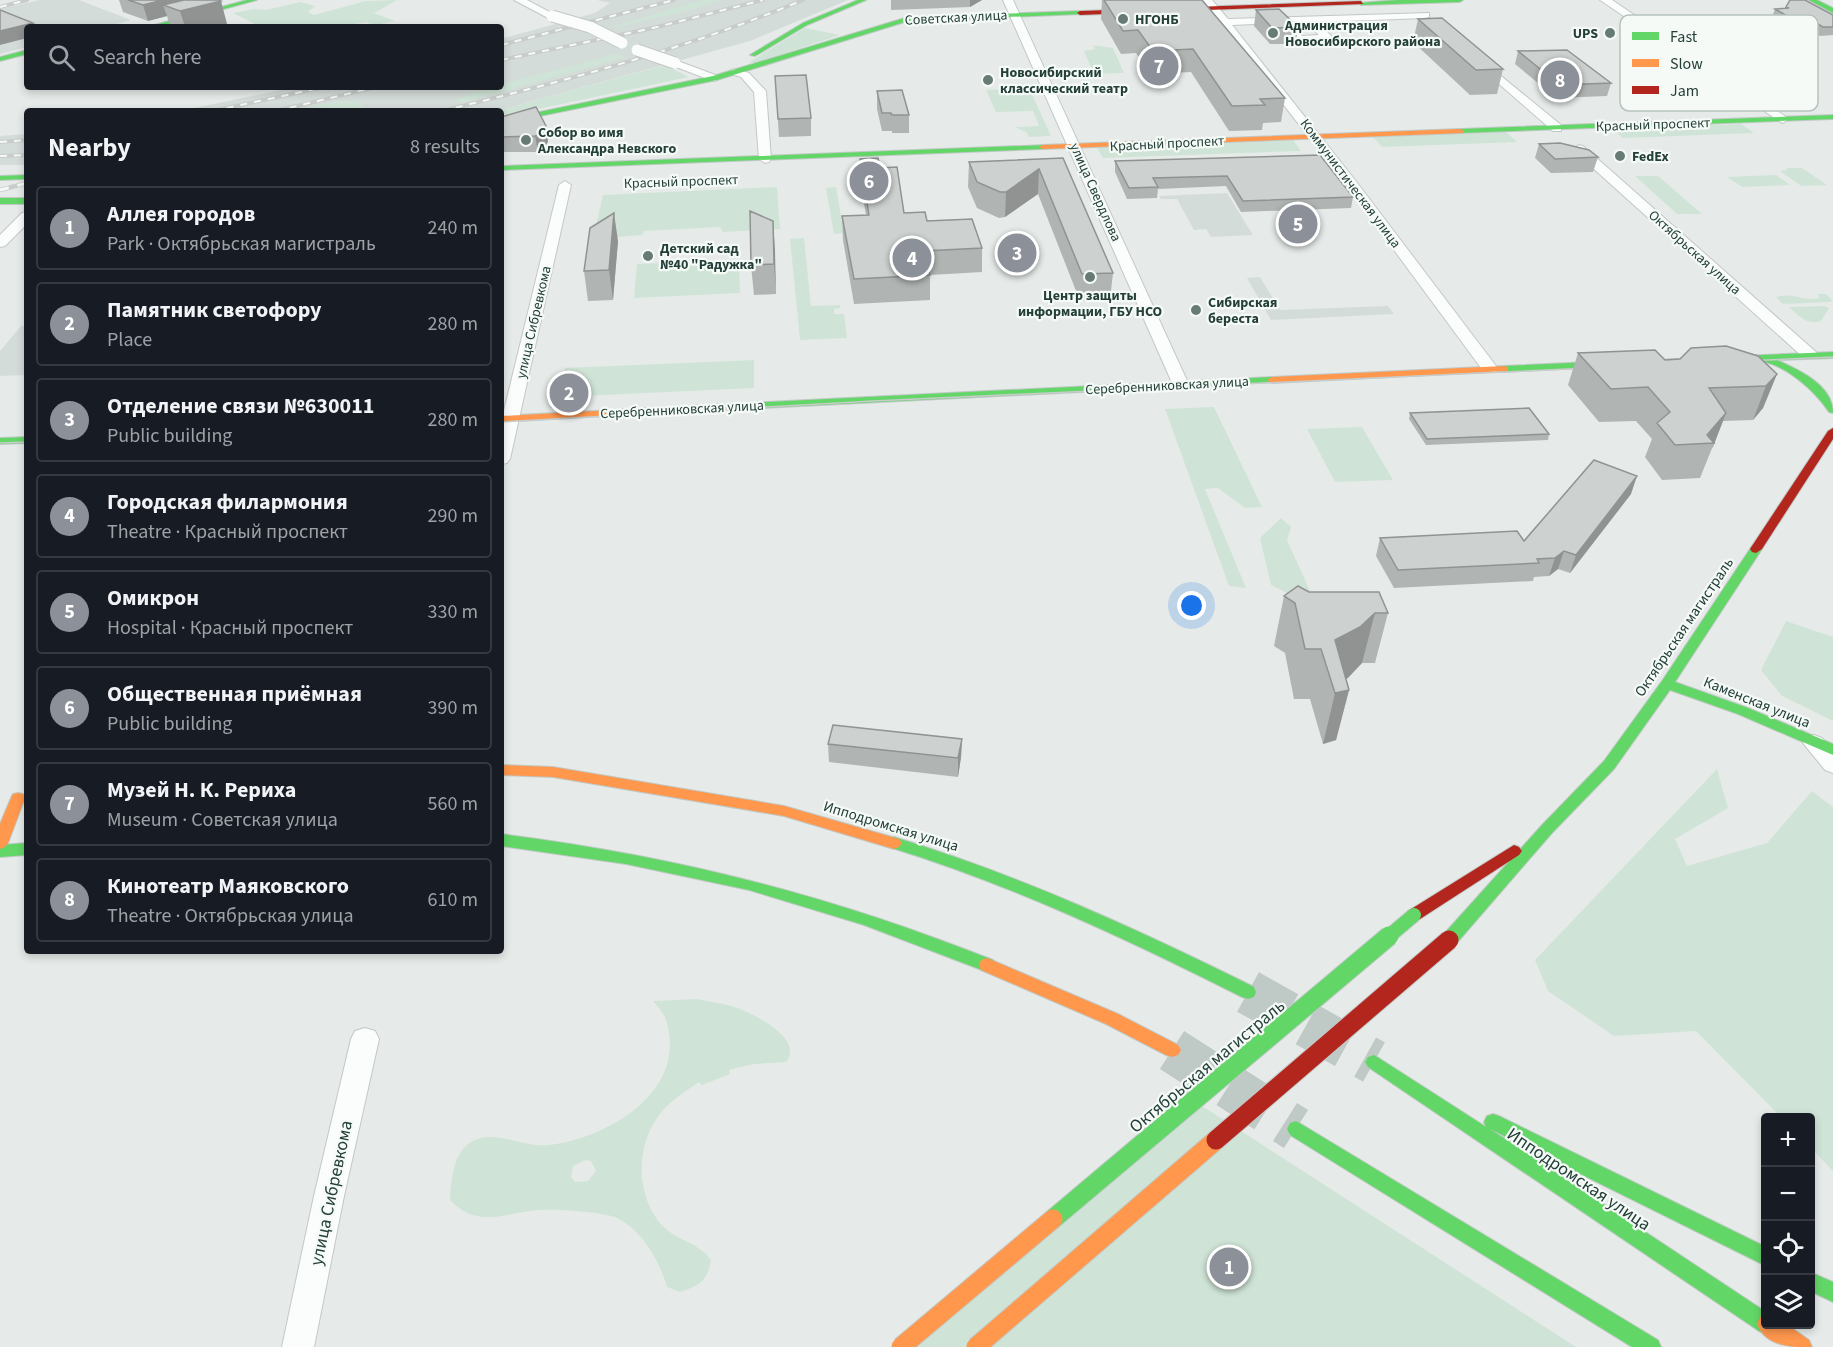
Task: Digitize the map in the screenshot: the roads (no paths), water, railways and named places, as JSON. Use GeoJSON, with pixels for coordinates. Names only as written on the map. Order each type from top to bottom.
{"type":"FeatureCollection","features":[{"type":"Feature","properties":{"kind":"main road"},"geometry":{"type":"LineString","coordinates":[[148,24],[230,0]]}},
{"type":"Feature","properties":{"kind":"main road"},"geometry":{"type":"LineString","coordinates":[[149,24],[254,0]]}},
{"type":"Feature","properties":{"kind":"main road"},"geometry":{"type":"LineString","coordinates":[[735,72],[737,64],[805,24],[863,0]]}},
{"type":"Feature","properties":{"kind":"main road","name":"Советская улица"},"geometry":{"type":"LineString","coordinates":[[504,121],[714,78],[893,22],[922,17],[1210,3],[1460,0]]}},
{"type":"Feature","properties":{"kind":"main road"},"geometry":{"type":"LineString","coordinates":[[1812,0],[1833,11]]}},
{"type":"Feature","properties":{"kind":"main road"},"geometry":{"type":"LineString","coordinates":[[0,59],[24,53]]}},
{"type":"Feature","properties":{"kind":"main road"},"geometry":{"type":"LineString","coordinates":[[0,65],[24,59]]}},
{"type":"Feature","properties":{"kind":"main road","name":"Красный проспект"},"geometry":{"type":"LineString","coordinates":[[504,168],[765,159],[836,161],[1316,136],[1833,117]]}},
{"type":"Feature","properties":{"kind":"main road"},"geometry":{"type":"LineString","coordinates":[[1783,119],[1805,133]]}},
{"type":"Feature","properties":{"kind":"main road"},"geometry":{"type":"LineString","coordinates":[[1557,128],[1579,149]]}},
{"type":"Feature","properties":{"kind":"main road","name":"Красный проспект"},"geometry":{"type":"LineString","coordinates":[[1561,149],[1597,148]]}},
{"type":"Feature","properties":{"kind":"main road"},"geometry":{"type":"LineString","coordinates":[[1316,158],[1338,157]]}},
{"type":"Feature","properties":{"kind":"main road","name":"Красный проспект"},"geometry":{"type":"LineString","coordinates":[[1062,166],[1100,165]]}},
{"type":"Feature","properties":{"kind":"main road"},"geometry":{"type":"LineString","coordinates":[[566,185],[570,166]]}},
{"type":"Feature","properties":{"kind":"main road"},"geometry":{"type":"LineString","coordinates":[[0,178],[24,177]]}},
{"type":"Feature","properties":{"kind":"main road"},"geometry":{"type":"LineString","coordinates":[[0,201],[24,200]]}},
{"type":"Feature","properties":{"kind":"main road"},"geometry":{"type":"LineString","coordinates":[[1719,359],[1833,355]]}},
{"type":"Feature","properties":{"kind":"main road"},"geometry":{"type":"LineString","coordinates":[[1762,358],[1786,369],[1820,391],[1833,410]]}},
{"type":"Feature","properties":{"kind":"main road","name":"Серебренниковская улица"},"geometry":{"type":"LineString","coordinates":[[506,419],[1627,363]]}},
{"type":"Feature","properties":{"kind":"main road","name":"Октябрьская магистраль"},"geometry":{"type":"LineString","coordinates":[[976,1347],[1449,940],[1547,829],[1609,765],[1667,684],[1833,431]]}},
{"type":"Feature","properties":{"kind":"main road"},"geometry":{"type":"LineString","coordinates":[[0,441],[24,440]]}},
{"type":"Feature","properties":{"kind":"main road","name":"Каменская улица"},"geometry":{"type":"LineString","coordinates":[[1667,684],[1743,711],[1823,747]]}},
{"type":"Feature","properties":{"kind":"main road","name":"Ипподромская улица"},"geometry":{"type":"LineString","coordinates":[[504,770],[553,772],[784,811],[941,856],[1129,932],[1248,992]]}},
{"type":"Feature","properties":{"kind":"main road"},"geometry":{"type":"LineString","coordinates":[[0,800],[22,797]]}},
{"type":"Feature","properties":{"kind":"main road"},"geometry":{"type":"LineString","coordinates":[[0,843],[22,797]]}},
{"type":"Feature","properties":{"kind":"main road","name":"Октябрьская магистраль"},"geometry":{"type":"LineString","coordinates":[[901,1347],[1414,915],[1547,829]]}},
{"type":"Feature","properties":{"kind":"main road"},"geometry":{"type":"LineString","coordinates":[[504,840],[603,853],[710,874],[801,898],[913,935],[1124,1023],[1173,1050]]}},
{"type":"Feature","properties":{"kind":"main road"},"geometry":{"type":"LineString","coordinates":[[0,850],[24,849]]}},
{"type":"Feature","properties":{"kind":"main road","name":"Ипподромская улица"},"geometry":{"type":"LineString","coordinates":[[1761,1255],[1374,1062],[1761,1321]]}},
{"type":"Feature","properties":{"kind":"main road"},"geometry":{"type":"LineString","coordinates":[[1296,1129],[1651,1347]]}},
{"type":"Feature","properties":{"kind":"main road"},"geometry":{"type":"LineString","coordinates":[[1815,1283],[1833,1292]]}},
{"type":"Feature","properties":{"kind":"main road","name":"Ипподромская улица"},"geometry":{"type":"LineString","coordinates":[[1774,1329],[1802,1347]]}},
{"type":"Feature","properties":{"kind":"street"},"geometry":{"type":"LineString","coordinates":[[519,0],[552,16],[590,27],[637,50],[714,78]]}},
{"type":"Feature","properties":{"kind":"street","name":"улица Свердлова"},"geometry":{"type":"LineString","coordinates":[[1008,0],[1076,147],[1180,385]]}},
{"type":"Feature","properties":{"kind":"street"},"geometry":{"type":"LineString","coordinates":[[1605,0],[1627,15]]}},
{"type":"Feature","properties":{"kind":"street"},"geometry":{"type":"LineString","coordinates":[[1346,18],[1355,26],[1435,23],[1409,1]]}},
{"type":"Feature","properties":{"kind":"street","name":"Коммунистическая улица"},"geometry":{"type":"LineString","coordinates":[[1210,3],[1316,136],[1338,157],[1490,369]]}},
{"type":"Feature","properties":{"kind":"street"},"geometry":{"type":"LineString","coordinates":[[1225,22],[1425,15]]}},
{"type":"Feature","properties":{"kind":"street"},"geometry":{"type":"LineString","coordinates":[[1281,20],[1299,39],[1328,38],[1309,19]]}},
{"type":"Feature","properties":{"kind":"street"},"geometry":{"type":"LineString","coordinates":[[1473,56],[1557,128]]}},
{"type":"Feature","properties":{"kind":"street"},"geometry":{"type":"LineString","coordinates":[[735,72],[745,75],[760,91],[765,159]]}},
{"type":"Feature","properties":{"kind":"street"},"geometry":{"type":"LineString","coordinates":[[1771,111],[1783,119]]}},
{"type":"Feature","properties":{"kind":"street","name":"Октябрьская улица"},"geometry":{"type":"LineString","coordinates":[[1579,149],[1810,356]]}},
{"type":"Feature","properties":{"kind":"street","name":"улица Сибревкома"},"geometry":{"type":"LineString","coordinates":[[504,435],[506,419],[566,185]]}},
{"type":"Feature","properties":{"kind":"street"},"geometry":{"type":"LineString","coordinates":[[0,243],[24,219]]}},
{"type":"Feature","properties":{"kind":"street"},"geometry":{"type":"LineString","coordinates":[[1823,747],[1833,765]]}},
{"type":"Feature","properties":{"kind":"street","name":"улица Сибревкома"},"geometry":{"type":"LineString","coordinates":[[298,1347],[329,1196],[365,1039]]}},
{"type":"Feature","properties":{"kind":"tunnel"},"geometry":{"type":"LineString","coordinates":[[1248,992],[1374,1062]]}},
{"type":"Feature","properties":{"kind":"tunnel"},"geometry":{"type":"LineString","coordinates":[[1172,1050],[1296,1129]]}},
{"type":"Feature","properties":{"kind":"tram line"},"geometry":{"type":"LineString","coordinates":[[1744,361],[1833,357]]}},
{"type":"Feature","properties":{"kind":"tram line"},"geometry":{"type":"LineString","coordinates":[[1649,360],[1691,358]]}},
{"type":"Feature","properties":{"kind":"tram line"},"geometry":{"type":"LineString","coordinates":[[504,422],[873,401],[1589,368]]}},
{"type":"Feature","properties":{"kind":"tram line"},"geometry":{"type":"LineString","coordinates":[[0,443],[24,442]]}},
{"type":"Feature","properties":{"kind":"railway"},"geometry":{"type":"LineString","coordinates":[[0,7],[27,0]]}},
{"type":"Feature","properties":{"kind":"railway"},"geometry":{"type":"LineString","coordinates":[[504,44],[674,0]]}},
{"type":"Feature","properties":{"kind":"railway"},"geometry":{"type":"LineString","coordinates":[[504,59],[653,28],[763,0]]}},
{"type":"Feature","properties":{"kind":"railway"},"geometry":{"type":"LineString","coordinates":[[454,108],[625,63],[715,34],[803,0]]}},
{"type":"Feature","properties":{"kind":"railway"},"geometry":{"type":"LineString","coordinates":[[227,108],[310,90]]}},
{"type":"Feature","properties":{"kind":"railway"},"geometry":{"type":"LineString","coordinates":[[288,108],[364,90]]}},
{"type":"Feature","properties":{"kind":"railway"},"geometry":{"type":"LineString","coordinates":[[0,142],[24,140]]}},
{"type":"Feature","properties":{"kind":"railway"},"geometry":{"type":"LineString","coordinates":[[0,156],[24,155]]}},
{"type":"Feature","properties":{"kind":"railway"},"geometry":{"type":"LineString","coordinates":[[0,190],[24,184]]}},
{"type":"Feature","properties":{"kind":"place","name":"НГОНБ"},"geometry":{"type":"Point","coordinates":[1123,19]}},
{"type":"Feature","properties":{"kind":"place","name":"Администрация Новосибирского района"},"geometry":{"type":"Point","coordinates":[1273,33]}},
{"type":"Feature","properties":{"kind":"place","name":"UPS"},"geometry":{"type":"Point","coordinates":[1610,33]}},
{"type":"Feature","properties":{"kind":"place","name":"Музей Н. К. Рериха"},"geometry":{"type":"Point","coordinates":[1159,66]}},
{"type":"Feature","properties":{"kind":"place","name":"Новосибирский классический театр"},"geometry":{"type":"Point","coordinates":[988,80]}},
{"type":"Feature","properties":{"kind":"place","name":"Кинотеатр Маяковского"},"geometry":{"type":"Point","coordinates":[1560,80]}},
{"type":"Feature","properties":{"kind":"place","name":"Собор во имя Александра Невского"},"geometry":{"type":"Point","coordinates":[526,140]}},
{"type":"Feature","properties":{"kind":"place","name":"FedEx"},"geometry":{"type":"Point","coordinates":[1620,156]}},
{"type":"Feature","properties":{"kind":"place","name":"Общественная приёмная"},"geometry":{"type":"Point","coordinates":[869,181]}},
{"type":"Feature","properties":{"kind":"place","name":"Омикрон"},"geometry":{"type":"Point","coordinates":[1298,224]}},
{"type":"Feature","properties":{"kind":"place","name":"Отделение связи №630011"},"geometry":{"type":"Point","coordinates":[1017,253]}},
{"type":"Feature","properties":{"kind":"place","name":"Детский сад №40 \"Радужка\""},"geometry":{"type":"Point","coordinates":[648,256]}},
{"type":"Feature","properties":{"kind":"place","name":"Городская филармония"},"geometry":{"type":"Point","coordinates":[912,258]}},
{"type":"Feature","properties":{"kind":"place","name":"Центр защиты информации, ГБУ НСО"},"geometry":{"type":"Point","coordinates":[1090,277]}},
{"type":"Feature","properties":{"kind":"place","name":"Сибирская береста"},"geometry":{"type":"Point","coordinates":[1196,310]}},
{"type":"Feature","properties":{"kind":"place","name":"Памятник светофору"},"geometry":{"type":"Point","coordinates":[569,393]}},
{"type":"Feature","properties":{"kind":"place","name":"Аллея городов"},"geometry":{"type":"Point","coordinates":[1229,1267]}}]}
